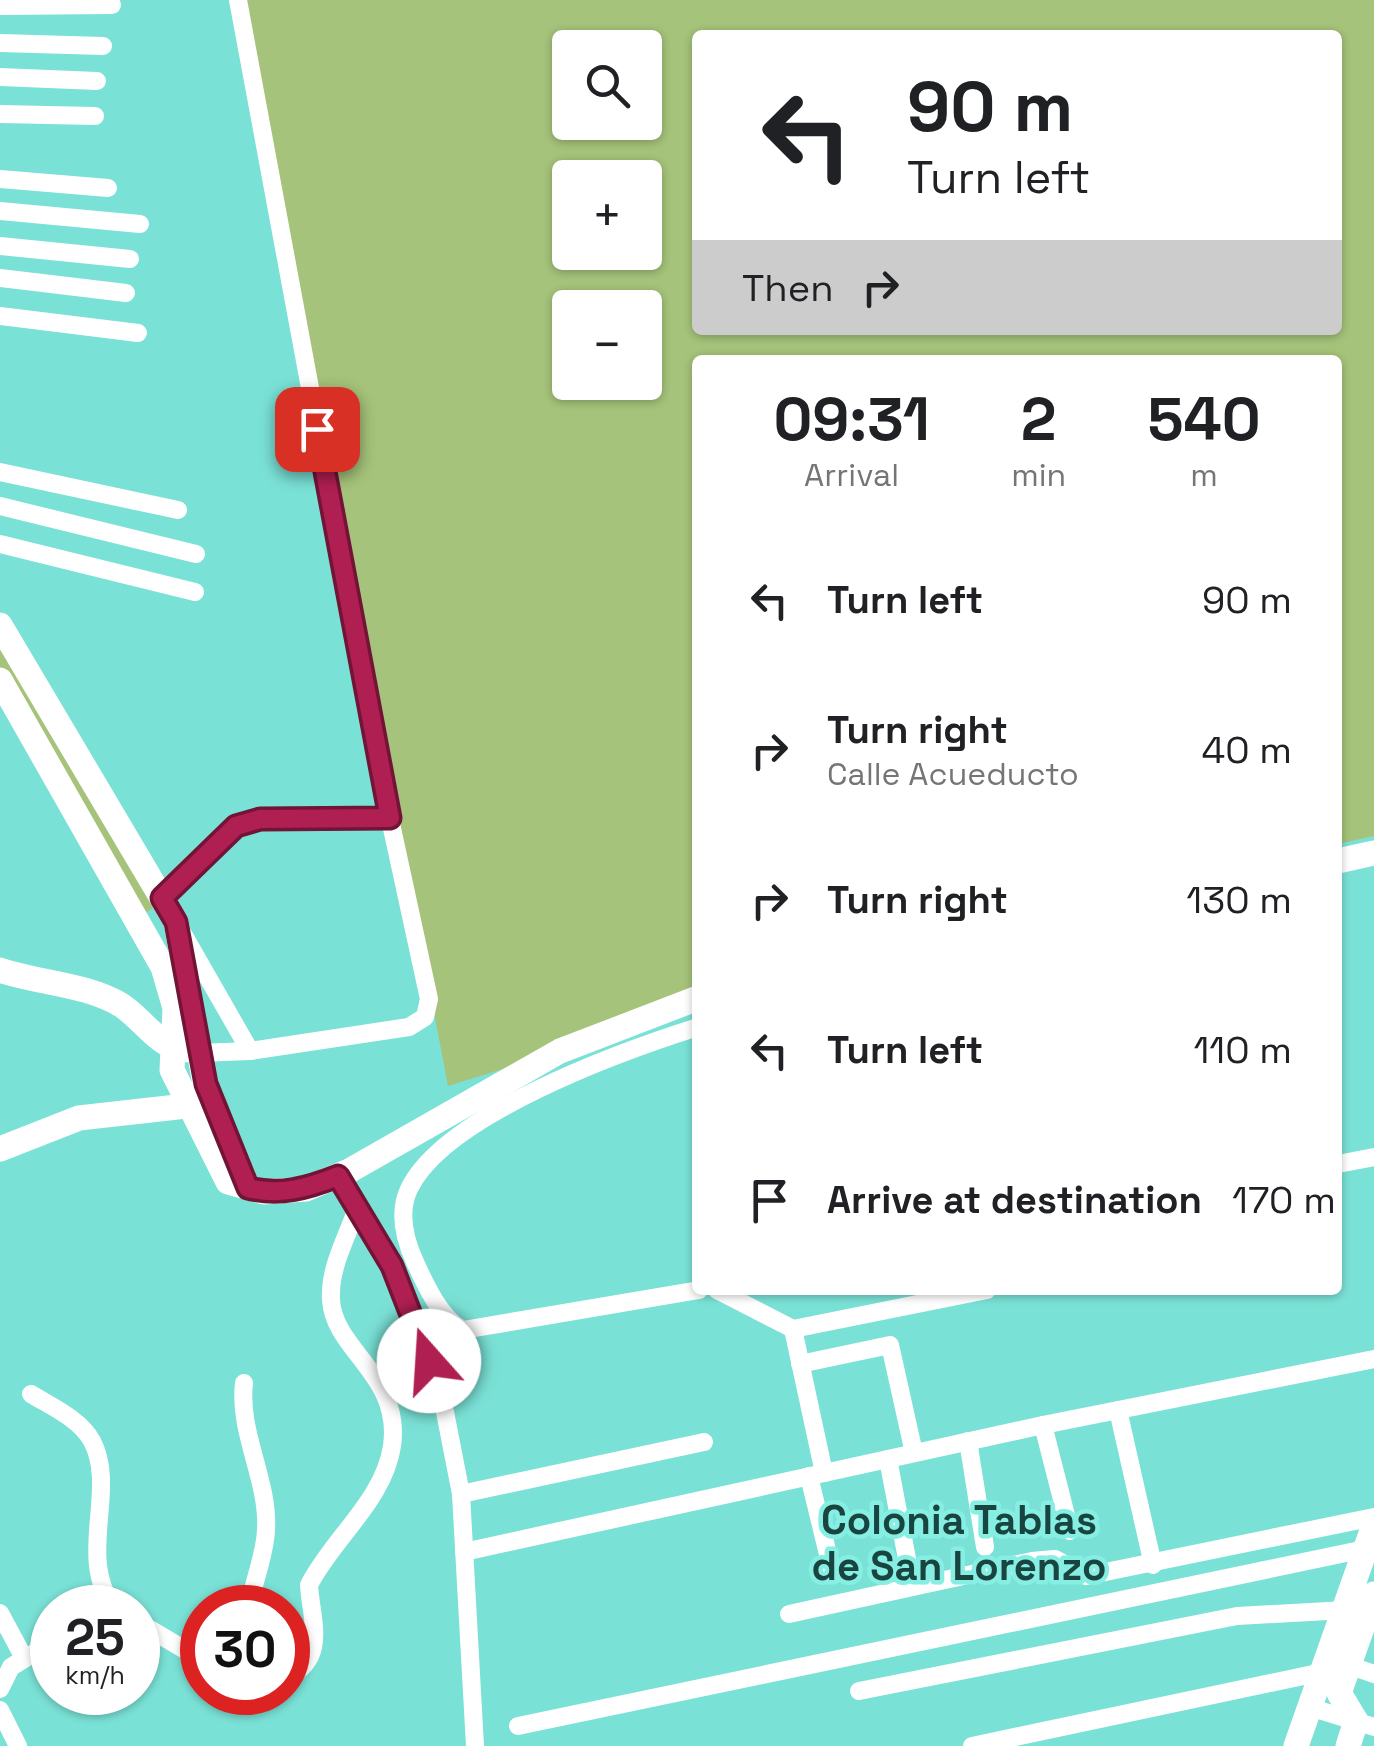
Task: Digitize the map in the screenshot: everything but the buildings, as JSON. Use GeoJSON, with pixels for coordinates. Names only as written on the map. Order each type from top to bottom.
{"type":"FeatureCollection","features":[{"type":"Feature","properties":{"kind":"street"},"geometry":{"type":"LineString","coordinates":[[182,1057],[250,1051],[409,1026],[425,1017],[429,998],[390,818],[238,0]]}},
{"type":"Feature","properties":{"kind":"street"},"geometry":{"type":"LineString","coordinates":[[0,6],[112,5]]}},
{"type":"Feature","properties":{"kind":"street"},"geometry":{"type":"LineString","coordinates":[[0,44],[103,46]]}},
{"type":"Feature","properties":{"kind":"street"},"geometry":{"type":"LineString","coordinates":[[0,76],[98,81]]}},
{"type":"Feature","properties":{"kind":"street"},"geometry":{"type":"LineString","coordinates":[[0,114],[94,116]]}},
{"type":"Feature","properties":{"kind":"street"},"geometry":{"type":"LineString","coordinates":[[0,179],[108,188]]}},
{"type":"Feature","properties":{"kind":"street"},"geometry":{"type":"LineString","coordinates":[[0,212],[140,224]]}},
{"type":"Feature","properties":{"kind":"street"},"geometry":{"type":"LineString","coordinates":[[0,246],[130,259]]}},
{"type":"Feature","properties":{"kind":"street"},"geometry":{"type":"LineString","coordinates":[[0,278],[126,292]]}},
{"type":"Feature","properties":{"kind":"street"},"geometry":{"type":"LineString","coordinates":[[0,316],[138,333]]}},
{"type":"Feature","properties":{"kind":"street"},"geometry":{"type":"LineString","coordinates":[[0,472],[178,510]]}},
{"type":"Feature","properties":{"kind":"street"},"geometry":{"type":"LineString","coordinates":[[0,506],[196,554]]}},
{"type":"Feature","properties":{"kind":"street"},"geometry":{"type":"LineString","coordinates":[[0,544],[195,592]]}},
{"type":"Feature","properties":{"kind":"street"},"geometry":{"type":"LineString","coordinates":[[0,624],[250,1051]]}},
{"type":"Feature","properties":{"kind":"street"},"geometry":{"type":"LineString","coordinates":[[0,680],[144,930],[172,988],[182,1057],[150,1106]]}},
{"type":"Feature","properties":{"kind":"street"},"geometry":{"type":"LineString","coordinates":[[144,930],[169,910],[236,826],[260,819],[390,818]]}},
{"type":"Feature","properties":{"kind":"street"},"geometry":{"type":"LineString","coordinates":[[1342,860],[1374,853]]}},
{"type":"Feature","properties":{"kind":"street"},"geometry":{"type":"LineString","coordinates":[[169,910],[186,1106]]}},
{"type":"Feature","properties":{"kind":"street"},"geometry":{"type":"LineString","coordinates":[[0,970],[100,995],[122,1006],[182,1057],[206,1084],[211,1128]]}},
{"type":"Feature","properties":{"kind":"street"},"geometry":{"type":"LineString","coordinates":[[0,1150],[79,1118],[150,1106],[186,1106],[211,1128],[248,1188],[264,1192],[306,1189],[338,1176],[560,1051],[692,1000]]}},
{"type":"Feature","properties":{"kind":"street"},"geometry":{"type":"LineString","coordinates":[[692,1029],[549,1084],[470,1128],[428,1161],[407,1191],[404,1226],[423,1280],[447,1315],[463,1330],[692,1291]]}},
{"type":"Feature","properties":{"kind":"street"},"geometry":{"type":"LineString","coordinates":[[1342,1163],[1374,1157]]}},
{"type":"Feature","properties":{"kind":"street"},"geometry":{"type":"LineString","coordinates":[[338,1176],[392,1266],[445,1412],[460,1494],[475,1746]]}},
{"type":"Feature","properties":{"kind":"street"},"geometry":{"type":"LineString","coordinates":[[309,1585],[377,1489],[392,1448],[393,1424],[382,1385],[334,1315],[331,1299],[333,1273],[356,1211]]}},
{"type":"Feature","properties":{"kind":"street"},"geometry":{"type":"LineString","coordinates":[[728,1295],[793,1328],[961,1295]]}},
{"type":"Feature","properties":{"kind":"street"},"geometry":{"type":"LineString","coordinates":[[793,1328],[833,1574]]}},
{"type":"Feature","properties":{"kind":"street"},"geometry":{"type":"LineString","coordinates":[[800,1364],[890,1345],[914,1453]]}},
{"type":"Feature","properties":{"kind":"street"},"geometry":{"type":"LineString","coordinates":[[464,1552],[1042,1425],[1374,1358]]}},
{"type":"Feature","properties":{"kind":"street"},"geometry":{"type":"LineString","coordinates":[[244,1383],[241,1403],[263,1497],[266,1531],[255,1585]]}},
{"type":"Feature","properties":{"kind":"street"},"geometry":{"type":"LineString","coordinates":[[32,1394],[76,1422],[92,1442],[98,1463],[96,1556],[102,1585]]}},
{"type":"Feature","properties":{"kind":"street"},"geometry":{"type":"LineString","coordinates":[[1118,1410],[1153,1565]]}},
{"type":"Feature","properties":{"kind":"street"},"geometry":{"type":"LineString","coordinates":[[1042,1425],[1070,1531]]}},
{"type":"Feature","properties":{"kind":"street"},"geometry":{"type":"LineString","coordinates":[[460,1494],[704,1442]]}},
{"type":"Feature","properties":{"kind":"street"},"geometry":{"type":"LineString","coordinates":[[968,1442],[985,1547]]}},
{"type":"Feature","properties":{"kind":"street"},"geometry":{"type":"LineString","coordinates":[[888,1459],[908,1564]]}},
{"type":"Feature","properties":{"kind":"street"},"geometry":{"type":"LineString","coordinates":[[789,1614],[1032,1561],[1055,1559],[1086,1576],[1371,1530]]}},
{"type":"Feature","properties":{"kind":"street"},"geometry":{"type":"LineString","coordinates":[[1296,1746],[1371,1530]]}},
{"type":"Feature","properties":{"kind":"street"},"geometry":{"type":"LineString","coordinates":[[518,1726],[1371,1530]]}},
{"type":"Feature","properties":{"kind":"street"},"geometry":{"type":"LineString","coordinates":[[310,1593],[316,1640],[310,1651]]}},
{"type":"Feature","properties":{"kind":"street"},"geometry":{"type":"LineString","coordinates":[[1365,1724],[1339,1693],[1362,1670],[1374,1594]]}},
{"type":"Feature","properties":{"kind":"street"},"geometry":{"type":"LineString","coordinates":[[858,1691],[1237,1616],[1346,1610]]}},
{"type":"Feature","properties":{"kind":"street"},"geometry":{"type":"LineString","coordinates":[[0,1613],[24,1658]]}},
{"type":"Feature","properties":{"kind":"street"},"geometry":{"type":"LineString","coordinates":[[0,1689],[11,1667],[30,1655]]}},
{"type":"Feature","properties":{"kind":"street"},"geometry":{"type":"LineString","coordinates":[[972,1746],[1324,1672],[1362,1670]]}},
{"type":"Feature","properties":{"kind":"street"},"geometry":{"type":"LineString","coordinates":[[1309,1707],[1365,1724]]}},
{"type":"Feature","properties":{"kind":"street"},"geometry":{"type":"LineString","coordinates":[[0,1710],[18,1746]]}},
{"type":"Feature","properties":{"kind":"street"},"geometry":{"type":"LineString","coordinates":[[1348,1746],[1365,1724]]}},
{"type":"Feature","properties":{"kind":"green space"},"geometry":{"type":"Polygon","coordinates":[[[241,0],[1374,0],[1374,836],[1342,843],[1342,355],[692,355],[692,1000],[560,1051],[448,1086],[241,0]]]}},
{"type":"Feature","properties":{"kind":"green space"},"geometry":{"type":"Polygon","coordinates":[[[0,643],[159,903],[140,917],[0,672],[0,643]]]}},
{"type":"Feature","properties":{"kind":"district","name":"Colonia Tablas de San Lorenzo"},"geometry":{"type":"Point","coordinates":[959,1543]}},
{"type":"Feature","properties":{"kind":"route"},"geometry":{"type":"LineString","coordinates":[[317,429],[390,818],[260,819],[236,826],[219,838],[162,898],[176,922],[206,1084],[244,1168],[248,1188],[264,1192],[306,1189],[338,1176],[392,1266],[429,1361]]}}]}
